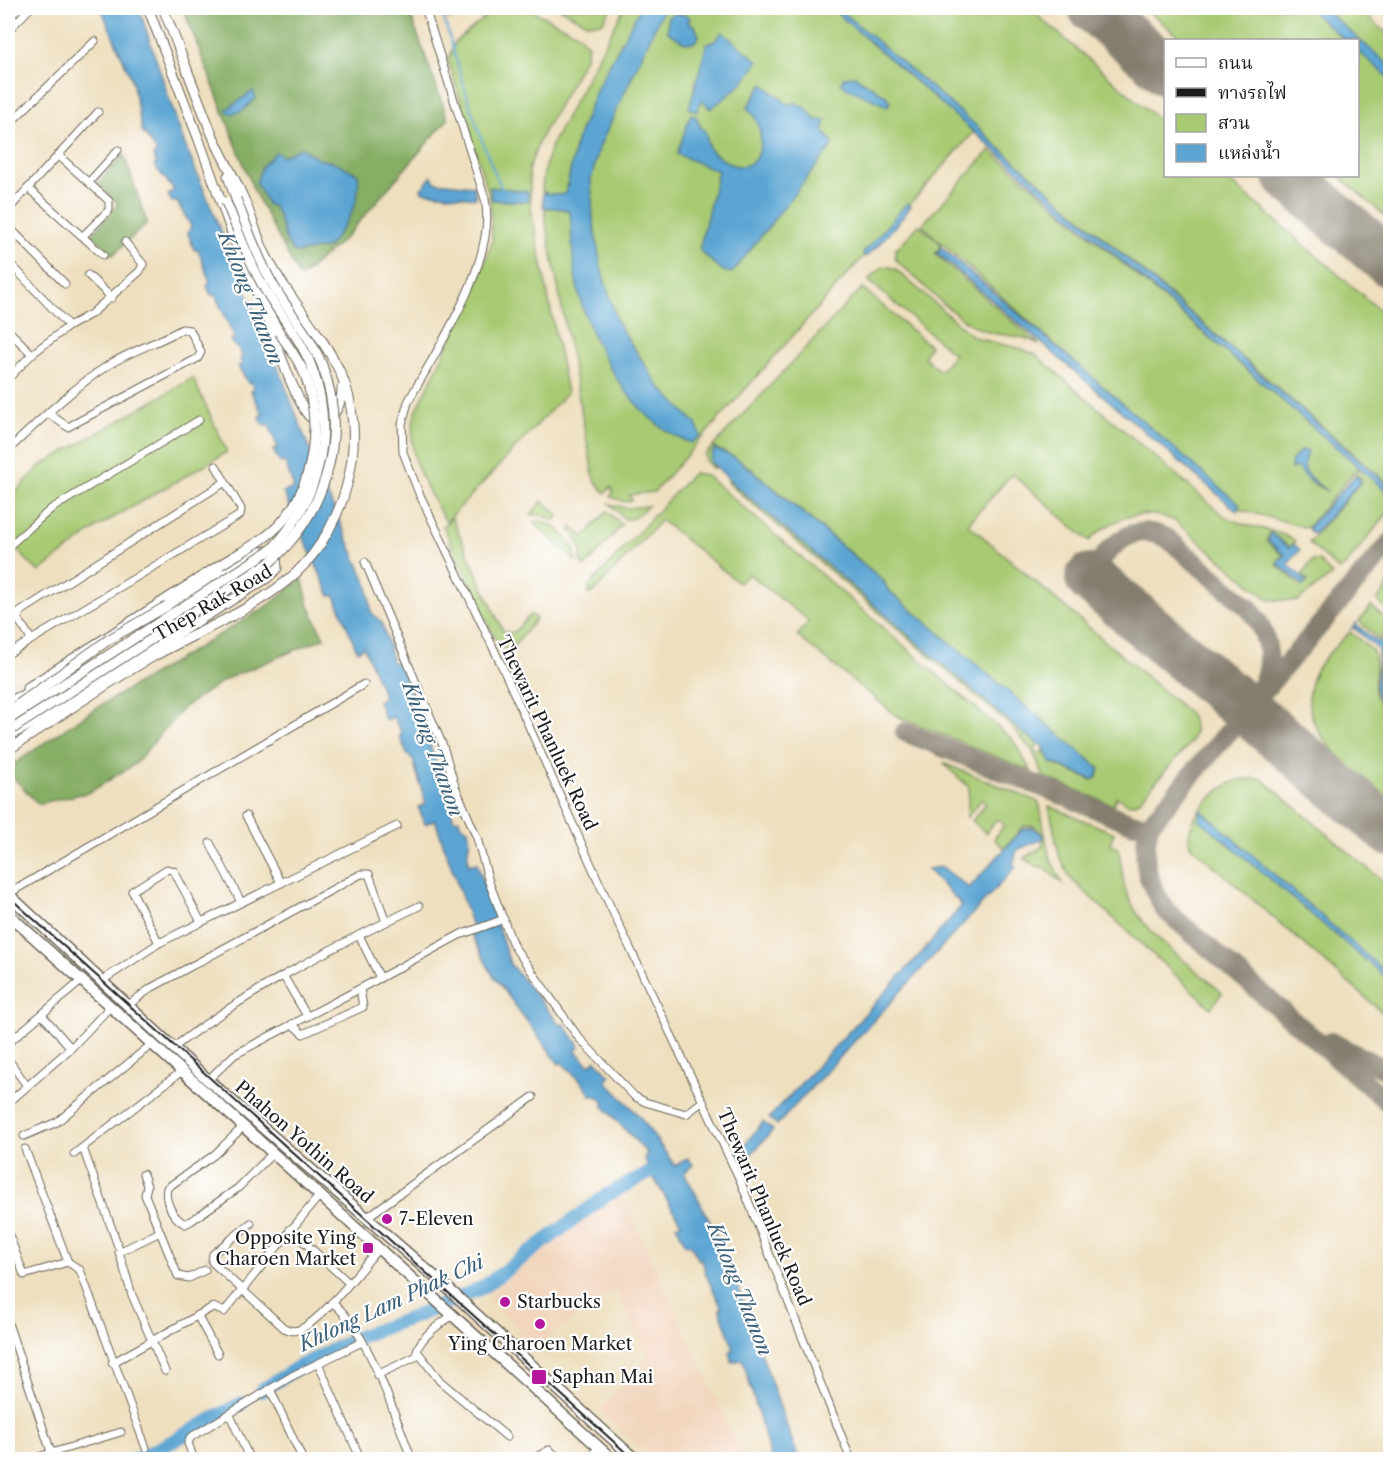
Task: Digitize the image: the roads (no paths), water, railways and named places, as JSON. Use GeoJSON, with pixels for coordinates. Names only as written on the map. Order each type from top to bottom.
{"type":"FeatureCollection","features":[{"type":"Feature","properties":{"kind":"main road","name":"Thep Rak Road"},"geometry":{"type":"LineString","coordinates":[[8,702],[264,538],[280,525],[298,499],[309,468],[313,444],[311,397],[305,375],[258,296],[238,253],[199,140],[148,8]]}},
{"type":"Feature","properties":{"kind":"main road","name":"Thep Rak Road"},"geometry":{"type":"LineString","coordinates":[[8,734],[269,563],[302,528],[315,506],[331,457],[334,431],[331,399],[321,364],[260,260],[163,8]]}},
{"type":"Feature","properties":{"kind":"main road","name":"Thep Rak Road"},"geometry":{"type":"LineString","coordinates":[[8,750],[153,656],[271,592],[295,573],[316,551],[332,526],[342,502],[352,448],[349,400],[340,374],[326,346],[275,272],[243,196],[213,135]]}},
{"type":"Feature","properties":{"kind":"main road","name":"Thep Rak Road"},"geometry":{"type":"LineString","coordinates":[[8,720],[272,549],[289,531],[309,497],[322,451],[323,423],[321,401],[312,367],[262,285],[199,140]]}},
{"type":"Feature","properties":{"kind":"main road"},"geometry":{"type":"LineString","coordinates":[[258,296],[296,389],[312,419],[325,421],[339,410],[343,391],[340,374]]}},
{"type":"Feature","properties":{"kind":"main road"},"geometry":{"type":"LineString","coordinates":[[8,711],[108,640],[258,552],[265,550],[273,554],[277,568],[273,574],[36,722],[8,734]]}},
{"type":"Feature","properties":{"kind":"main road"},"geometry":{"type":"LineString","coordinates":[[8,702],[59,677],[258,552]]}},
{"type":"Feature","properties":{"kind":"main road"},"geometry":{"type":"LineString","coordinates":[[153,656],[232,605],[249,588]]}},
{"type":"Feature","properties":{"kind":"main road","name":"Phahon Yothin Road"},"geometry":{"type":"LineString","coordinates":[[8,894],[208,1080],[249,1123],[273,1153],[377,1250],[613,1460]]}},
{"type":"Feature","properties":{"kind":"main road","name":"Phahon Yothin Road"},"geometry":{"type":"LineString","coordinates":[[8,914],[182,1071],[329,1186],[452,1292],[636,1460]]}},
{"type":"Feature","properties":{"kind":"main road"},"geometry":{"type":"LineString","coordinates":[[319,1196],[321,1189],[329,1186]]}},
{"type":"Feature","properties":{"kind":"street"},"geometry":{"type":"LineString","coordinates":[[8,31],[30,8]]}},
{"type":"Feature","properties":{"kind":"street","name":"Thewarit Phanluek Road"},"geometry":{"type":"LineString","coordinates":[[425,8],[485,199],[488,220],[483,252],[473,280],[408,402],[402,424],[403,452],[452,567],[500,662],[597,879],[740,1180],[852,1460]]}},
{"type":"Feature","properties":{"kind":"street"},"geometry":{"type":"LineString","coordinates":[[8,125],[95,41]]}},
{"type":"Feature","properties":{"kind":"street"},"geometry":{"type":"LineString","coordinates":[[8,210],[98,112]]}},
{"type":"Feature","properties":{"kind":"street"},"geometry":{"type":"LineString","coordinates":[[89,182],[118,150]]}},
{"type":"Feature","properties":{"kind":"street"},"geometry":{"type":"LineString","coordinates":[[58,155],[89,182],[110,206],[83,236]]}},
{"type":"Feature","properties":{"kind":"street"},"geometry":{"type":"LineString","coordinates":[[28,188],[103,255]]}},
{"type":"Feature","properties":{"kind":"street"},"geometry":{"type":"LineString","coordinates":[[8,226],[65,284]]}},
{"type":"Feature","properties":{"kind":"street"},"geometry":{"type":"LineString","coordinates":[[8,379],[32,354],[69,326],[91,314],[143,268],[143,264],[125,242]]}},
{"type":"Feature","properties":{"kind":"street"},"geometry":{"type":"LineString","coordinates":[[8,261],[69,326]]}},
{"type":"Feature","properties":{"kind":"street"},"geometry":{"type":"LineString","coordinates":[[88,275],[111,298]]}},
{"type":"Feature","properties":{"kind":"street"},"geometry":{"type":"LineString","coordinates":[[8,450],[49,414],[107,366],[182,329],[190,330],[196,339],[201,352],[198,358],[68,427],[49,414]]}},
{"type":"Feature","properties":{"kind":"street"},"geometry":{"type":"LineString","coordinates":[[8,330],[32,354]]}},
{"type":"Feature","properties":{"kind":"street"},"geometry":{"type":"LineString","coordinates":[[8,547],[51,509],[200,420]]}},
{"type":"Feature","properties":{"kind":"street"},"geometry":{"type":"LineString","coordinates":[[8,654],[240,515],[241,510],[216,466]]}},
{"type":"Feature","properties":{"kind":"street"},"geometry":{"type":"LineString","coordinates":[[31,639],[20,622],[20,612],[225,482]]}},
{"type":"Feature","properties":{"kind":"street"},"geometry":{"type":"LineString","coordinates":[[365,562],[443,746],[455,786],[477,838],[489,882],[513,945],[579,1038],[634,1096],[645,1102],[686,1114],[703,1101]]}},
{"type":"Feature","properties":{"kind":"street"},"geometry":{"type":"LineString","coordinates":[[8,894],[364,684]]}},
{"type":"Feature","properties":{"kind":"street"},"geometry":{"type":"LineString","coordinates":[[246,816],[281,883]]}},
{"type":"Feature","properties":{"kind":"street"},"geometry":{"type":"LineString","coordinates":[[100,982],[159,943],[398,826]]}},
{"type":"Feature","properties":{"kind":"street"},"geometry":{"type":"LineString","coordinates":[[210,843],[242,902]]}},
{"type":"Feature","properties":{"kind":"street"},"geometry":{"type":"LineString","coordinates":[[159,943],[132,891],[167,869],[174,871],[201,922]]}},
{"type":"Feature","properties":{"kind":"street"},"geometry":{"type":"LineString","coordinates":[[126,1006],[151,988],[361,874],[367,873],[372,878],[387,922]]}},
{"type":"Feature","properties":{"kind":"street"},"geometry":{"type":"LineString","coordinates":[[173,1048],[198,1029],[284,977],[419,906]]}},
{"type":"Feature","properties":{"kind":"street"},"geometry":{"type":"LineString","coordinates":[[208,1080],[234,1055],[465,933],[504,919]]}},
{"type":"Feature","properties":{"kind":"street"},"geometry":{"type":"LineString","coordinates":[[360,935],[380,978]]}},
{"type":"Feature","properties":{"kind":"street"},"geometry":{"type":"LineString","coordinates":[[284,977],[307,1016]]}},
{"type":"Feature","properties":{"kind":"street"},"geometry":{"type":"LineString","coordinates":[[8,1043],[43,1016],[81,981]]}},
{"type":"Feature","properties":{"kind":"street"},"geometry":{"type":"LineString","coordinates":[[292,1024],[303,1034],[363,1006],[360,989]]}},
{"type":"Feature","properties":{"kind":"street"},"geometry":{"type":"LineString","coordinates":[[8,1103],[71,1048],[110,1007]]}},
{"type":"Feature","properties":{"kind":"street"},"geometry":{"type":"LineString","coordinates":[[43,1016],[71,1048]]}},
{"type":"Feature","properties":{"kind":"street"},"geometry":{"type":"LineString","coordinates":[[24,1136],[57,1122],[152,1044]]}},
{"type":"Feature","properties":{"kind":"street"},"geometry":{"type":"LineString","coordinates":[[8,1059],[27,1086]]}},
{"type":"Feature","properties":{"kind":"street"},"geometry":{"type":"LineString","coordinates":[[74,1154],[182,1071]]}},
{"type":"Feature","properties":{"kind":"street"},"geometry":{"type":"LineString","coordinates":[[366,1218],[533,1097]]}},
{"type":"Feature","properties":{"kind":"street"},"geometry":{"type":"LineString","coordinates":[[249,1123],[214,1155],[167,1188],[167,1202],[180,1222],[185,1224],[191,1221],[238,1188],[273,1153]]}},
{"type":"Feature","properties":{"kind":"street"},"geometry":{"type":"LineString","coordinates":[[83,1148],[118,1246]]}},
{"type":"Feature","properties":{"kind":"street"},"geometry":{"type":"LineString","coordinates":[[25,1149],[68,1262],[81,1272],[112,1363],[146,1448]]}},
{"type":"Feature","properties":{"kind":"street"},"geometry":{"type":"LineString","coordinates":[[143,1174],[147,1186],[145,1195],[178,1276],[189,1278],[205,1270]]}},
{"type":"Feature","properties":{"kind":"street"},"geometry":{"type":"LineString","coordinates":[[112,1363],[213,1307],[224,1312],[319,1196]]}},
{"type":"Feature","properties":{"kind":"street"},"geometry":{"type":"LineString","coordinates":[[251,1223],[213,1254],[214,1265],[243,1288],[284,1328],[292,1331],[300,1330],[332,1302],[377,1250]]}},
{"type":"Feature","properties":{"kind":"street"},"geometry":{"type":"LineString","coordinates":[[291,1229],[348,1283]]}},
{"type":"Feature","properties":{"kind":"street"},"geometry":{"type":"LineString","coordinates":[[8,1232],[24,1275],[68,1262]]}},
{"type":"Feature","properties":{"kind":"street"},"geometry":{"type":"LineString","coordinates":[[160,1232],[119,1252],[132,1295],[165,1371]]}},
{"type":"Feature","properties":{"kind":"street"},"geometry":{"type":"LineString","coordinates":[[332,1302],[340,1309],[360,1338],[412,1460]]}},
{"type":"Feature","properties":{"kind":"street"},"geometry":{"type":"LineString","coordinates":[[450,1313],[418,1346],[417,1351],[440,1381],[507,1437]]}},
{"type":"Feature","properties":{"kind":"street"},"geometry":{"type":"LineString","coordinates":[[197,1316],[218,1354]]}},
{"type":"Feature","properties":{"kind":"street"},"geometry":{"type":"LineString","coordinates":[[8,1323],[51,1452]]}},
{"type":"Feature","properties":{"kind":"street"},"geometry":{"type":"LineString","coordinates":[[194,1460],[188,1443],[191,1437],[360,1338]]}},
{"type":"Feature","properties":{"kind":"street"},"geometry":{"type":"LineString","coordinates":[[377,1375],[414,1356]]}},
{"type":"Feature","properties":{"kind":"street"},"geometry":{"type":"LineString","coordinates":[[318,1363],[361,1460]]}},
{"type":"Feature","properties":{"kind":"street"},"geometry":{"type":"LineString","coordinates":[[270,1389],[303,1460]]}},
{"type":"Feature","properties":{"kind":"street"},"geometry":{"type":"LineString","coordinates":[[230,1415],[250,1460]]}},
{"type":"Feature","properties":{"kind":"street"},"geometry":{"type":"LineString","coordinates":[[28,1460],[121,1432]]}},
{"type":"Feature","properties":{"kind":"street"},"geometry":{"type":"LineString","coordinates":[[582,1460],[601,1448]]}},
{"type":"Feature","properties":{"kind":"street"},"geometry":{"type":"LineString","coordinates":[[531,1460],[549,1450],[562,1460]]}},
{"type":"Feature","properties":{"kind":"water"},"geometry":{"type":"Polygon","coordinates":[[[101,8],[139,8],[183,140],[282,377],[322,482],[368,586],[371,612],[382,623],[393,663],[398,662],[406,681],[454,820],[459,819],[461,825],[468,829],[469,865],[477,863],[510,964],[560,1025],[564,1024],[580,1047],[575,1051],[590,1065],[596,1060],[610,1076],[606,1081],[641,1118],[675,1166],[688,1158],[693,1165],[684,1173],[703,1207],[734,1278],[799,1459],[771,1459],[743,1360],[732,1362],[729,1352],[734,1349],[720,1311],[721,1306],[706,1275],[702,1259],[699,1260],[690,1244],[686,1245],[676,1225],[681,1223],[653,1177],[644,1157],[648,1154],[603,1106],[605,1104],[599,1097],[591,1095],[581,1081],[561,1062],[559,1064],[492,974],[471,934],[474,932],[435,820],[425,824],[418,807],[426,804],[413,760],[407,754],[400,736],[402,733],[393,717],[385,720],[378,701],[384,697],[364,647],[357,651],[335,596],[330,596],[283,492],[294,488],[285,462],[280,463],[273,450],[278,448],[269,425],[263,424],[259,416],[263,415],[251,391],[254,389],[238,366],[242,365],[240,359],[242,356],[238,347],[235,347],[231,340],[235,338],[215,295],[211,295],[207,286],[210,282],[198,250],[194,250],[188,233],[191,226],[177,202],[172,202],[168,195],[174,190],[154,165],[157,164],[153,155],[157,152],[142,131],[132,80],[101,8]]]}},
{"type":"Feature","properties":{"kind":"water"},"geometry":{"type":"Polygon","coordinates":[[[640,8],[664,8],[599,148],[591,180],[593,218],[601,268],[618,324],[658,385],[696,424],[701,436],[691,443],[670,433],[650,418],[616,378],[591,331],[583,307],[574,267],[570,212],[564,209],[543,207],[543,193],[562,195],[566,193],[576,142],[598,86],[640,8]]]}},
{"type":"Feature","properties":{"kind":"water"},"geometry":{"type":"Polygon","coordinates":[[[831,8],[838,8],[979,128],[1390,487],[1390,494],[831,8]]]}},
{"type":"Feature","properties":{"kind":"water"},"geometry":{"type":"Polygon","coordinates":[[[1307,8],[1323,8],[1359,39],[1344,39],[1307,8]]]}},
{"type":"Feature","properties":{"kind":"water"},"geometry":{"type":"Polygon","coordinates":[[[675,13],[690,18],[688,22],[695,26],[699,36],[695,42],[685,43],[668,32],[668,17],[675,13]]]}},
{"type":"Feature","properties":{"kind":"water"},"geometry":{"type":"Polygon","coordinates":[[[722,32],[758,61],[749,75],[731,93],[710,109],[704,102],[700,102],[697,112],[689,108],[707,43],[715,41],[722,32]]]}},
{"type":"Feature","properties":{"kind":"water"},"geometry":{"type":"Polygon","coordinates":[[[1359,39],[1390,66],[1390,79],[1359,52],[1359,39]]]}},
{"type":"Feature","properties":{"kind":"water"},"geometry":{"type":"Polygon","coordinates":[[[855,76],[886,96],[890,102],[887,107],[841,83],[844,77],[855,76]]]}},
{"type":"Feature","properties":{"kind":"water"},"geometry":{"type":"Polygon","coordinates":[[[763,84],[789,105],[794,102],[806,108],[816,120],[826,120],[823,131],[832,141],[832,146],[732,273],[723,271],[700,251],[718,171],[677,154],[691,114],[696,116],[701,128],[705,130],[709,149],[733,165],[744,166],[752,162],[760,146],[760,135],[754,115],[747,108],[763,84]]]}},
{"type":"Feature","properties":{"kind":"water"},"geometry":{"type":"Polygon","coordinates":[[[253,91],[256,98],[242,111],[230,114],[226,110],[253,91]]]}},
{"type":"Feature","properties":{"kind":"water"},"geometry":{"type":"Polygon","coordinates":[[[301,148],[318,159],[337,163],[358,174],[359,185],[351,214],[328,247],[295,253],[287,243],[277,212],[273,206],[268,205],[256,183],[262,166],[276,152],[282,156],[301,148]]]}},
{"type":"Feature","properties":{"kind":"water"},"geometry":{"type":"Polygon","coordinates":[[[432,176],[435,182],[474,186],[476,198],[423,192],[421,189],[432,176]]]}},
{"type":"Feature","properties":{"kind":"water"},"geometry":{"type":"Polygon","coordinates":[[[490,187],[525,191],[528,193],[528,202],[492,200],[490,187]]]}},
{"type":"Feature","properties":{"kind":"water"},"geometry":{"type":"Polygon","coordinates":[[[907,203],[911,206],[882,241],[865,257],[863,253],[907,203]]]}},
{"type":"Feature","properties":{"kind":"water"},"geometry":{"type":"Polygon","coordinates":[[[941,247],[1240,505],[1237,511],[937,253],[941,247]]]}},
{"type":"Feature","properties":{"kind":"water"},"geometry":{"type":"Polygon","coordinates":[[[714,449],[734,457],[753,471],[883,581],[888,590],[1100,769],[1096,778],[1091,779],[1050,762],[1044,747],[1024,734],[737,487],[710,461],[714,449]]]}},
{"type":"Feature","properties":{"kind":"water"},"geometry":{"type":"Polygon","coordinates":[[[1301,450],[1308,451],[1304,465],[1308,475],[1327,491],[1309,481],[1297,467],[1291,469],[1291,462],[1301,450]]]}},
{"type":"Feature","properties":{"kind":"water"},"geometry":{"type":"Polygon","coordinates":[[[1355,476],[1361,479],[1360,482],[1314,534],[1311,533],[1308,528],[1355,476]]]}},
{"type":"Feature","properties":{"kind":"water"},"geometry":{"type":"Polygon","coordinates":[[[1271,533],[1289,548],[1294,544],[1300,550],[1288,564],[1307,582],[1303,585],[1277,563],[1285,555],[1268,541],[1271,533]]]}},
{"type":"Feature","properties":{"kind":"water"},"geometry":{"type":"Polygon","coordinates":[[[1357,622],[1356,625],[1379,643],[1390,633],[1390,639],[1385,645],[1380,661],[1379,686],[1390,707],[1390,712],[1382,704],[1376,690],[1378,649],[1354,628],[1351,629],[1357,622]]]}},
{"type":"Feature","properties":{"kind":"water"},"geometry":{"type":"Polygon","coordinates":[[[1201,810],[1390,976],[1390,981],[1199,819],[1201,810]]]}},
{"type":"Feature","properties":{"kind":"water"},"geometry":{"type":"Polygon","coordinates":[[[1033,828],[1043,835],[1042,839],[1017,850],[1013,865],[1016,867],[777,1125],[769,1118],[924,950],[962,905],[927,869],[942,867],[969,888],[1023,829],[1033,828]]]}},
{"type":"Feature","properties":{"kind":"water"},"geometry":{"type":"Polygon","coordinates":[[[763,1122],[773,1130],[740,1167],[735,1156],[763,1122]]]}},
{"type":"Feature","properties":{"kind":"waterway"},"geometry":{"type":"LineString","coordinates":[[441,8],[476,122],[502,189]]}},
{"type":"Feature","properties":{"kind":"waterway","name":"Khlong Lam Phak Chi"},"geometry":{"type":"LineString","coordinates":[[261,1391],[300,1366],[361,1336],[416,1316],[483,1287],[607,1195],[658,1168]]}},
{"type":"Feature","properties":{"kind":"waterway","name":"Khlong Lam Phak Chi"},"geometry":{"type":"LineString","coordinates":[[132,1460],[162,1447],[242,1403]]}},
{"type":"Feature","properties":{"kind":"railway"},"geometry":{"type":"LineString","coordinates":[[8,896],[634,1460]]}},
{"type":"Feature","properties":{"kind":"place","name":"7-Eleven"},"geometry":{"type":"Point","coordinates":[387,1219]}},
{"type":"Feature","properties":{"kind":"place","name":"Opposite Ying Charoen Market"},"geometry":{"type":"Point","coordinates":[368,1248]}},
{"type":"Feature","properties":{"kind":"place","name":"Starbucks"},"geometry":{"type":"Point","coordinates":[505,1302]}},
{"type":"Feature","properties":{"kind":"place","name":"Ying Charoen Market"},"geometry":{"type":"Point","coordinates":[540,1324]}},
{"type":"Feature","properties":{"kind":"place","name":"Saphan Mai"},"geometry":{"type":"Point","coordinates":[539,1377]}},
{"type":"Feature","properties":{"kind":"water label","name":"Khlong Thanon"},"geometry":{"type":"Point","coordinates":[251,298]}},
{"type":"Feature","properties":{"kind":"water label","name":"Khlong Thanon"},"geometry":{"type":"Point","coordinates":[433,749]}},
{"type":"Feature","properties":{"kind":"water label","name":"Khlong Thanon"},"geometry":{"type":"Point","coordinates":[740,1289]}}]}
